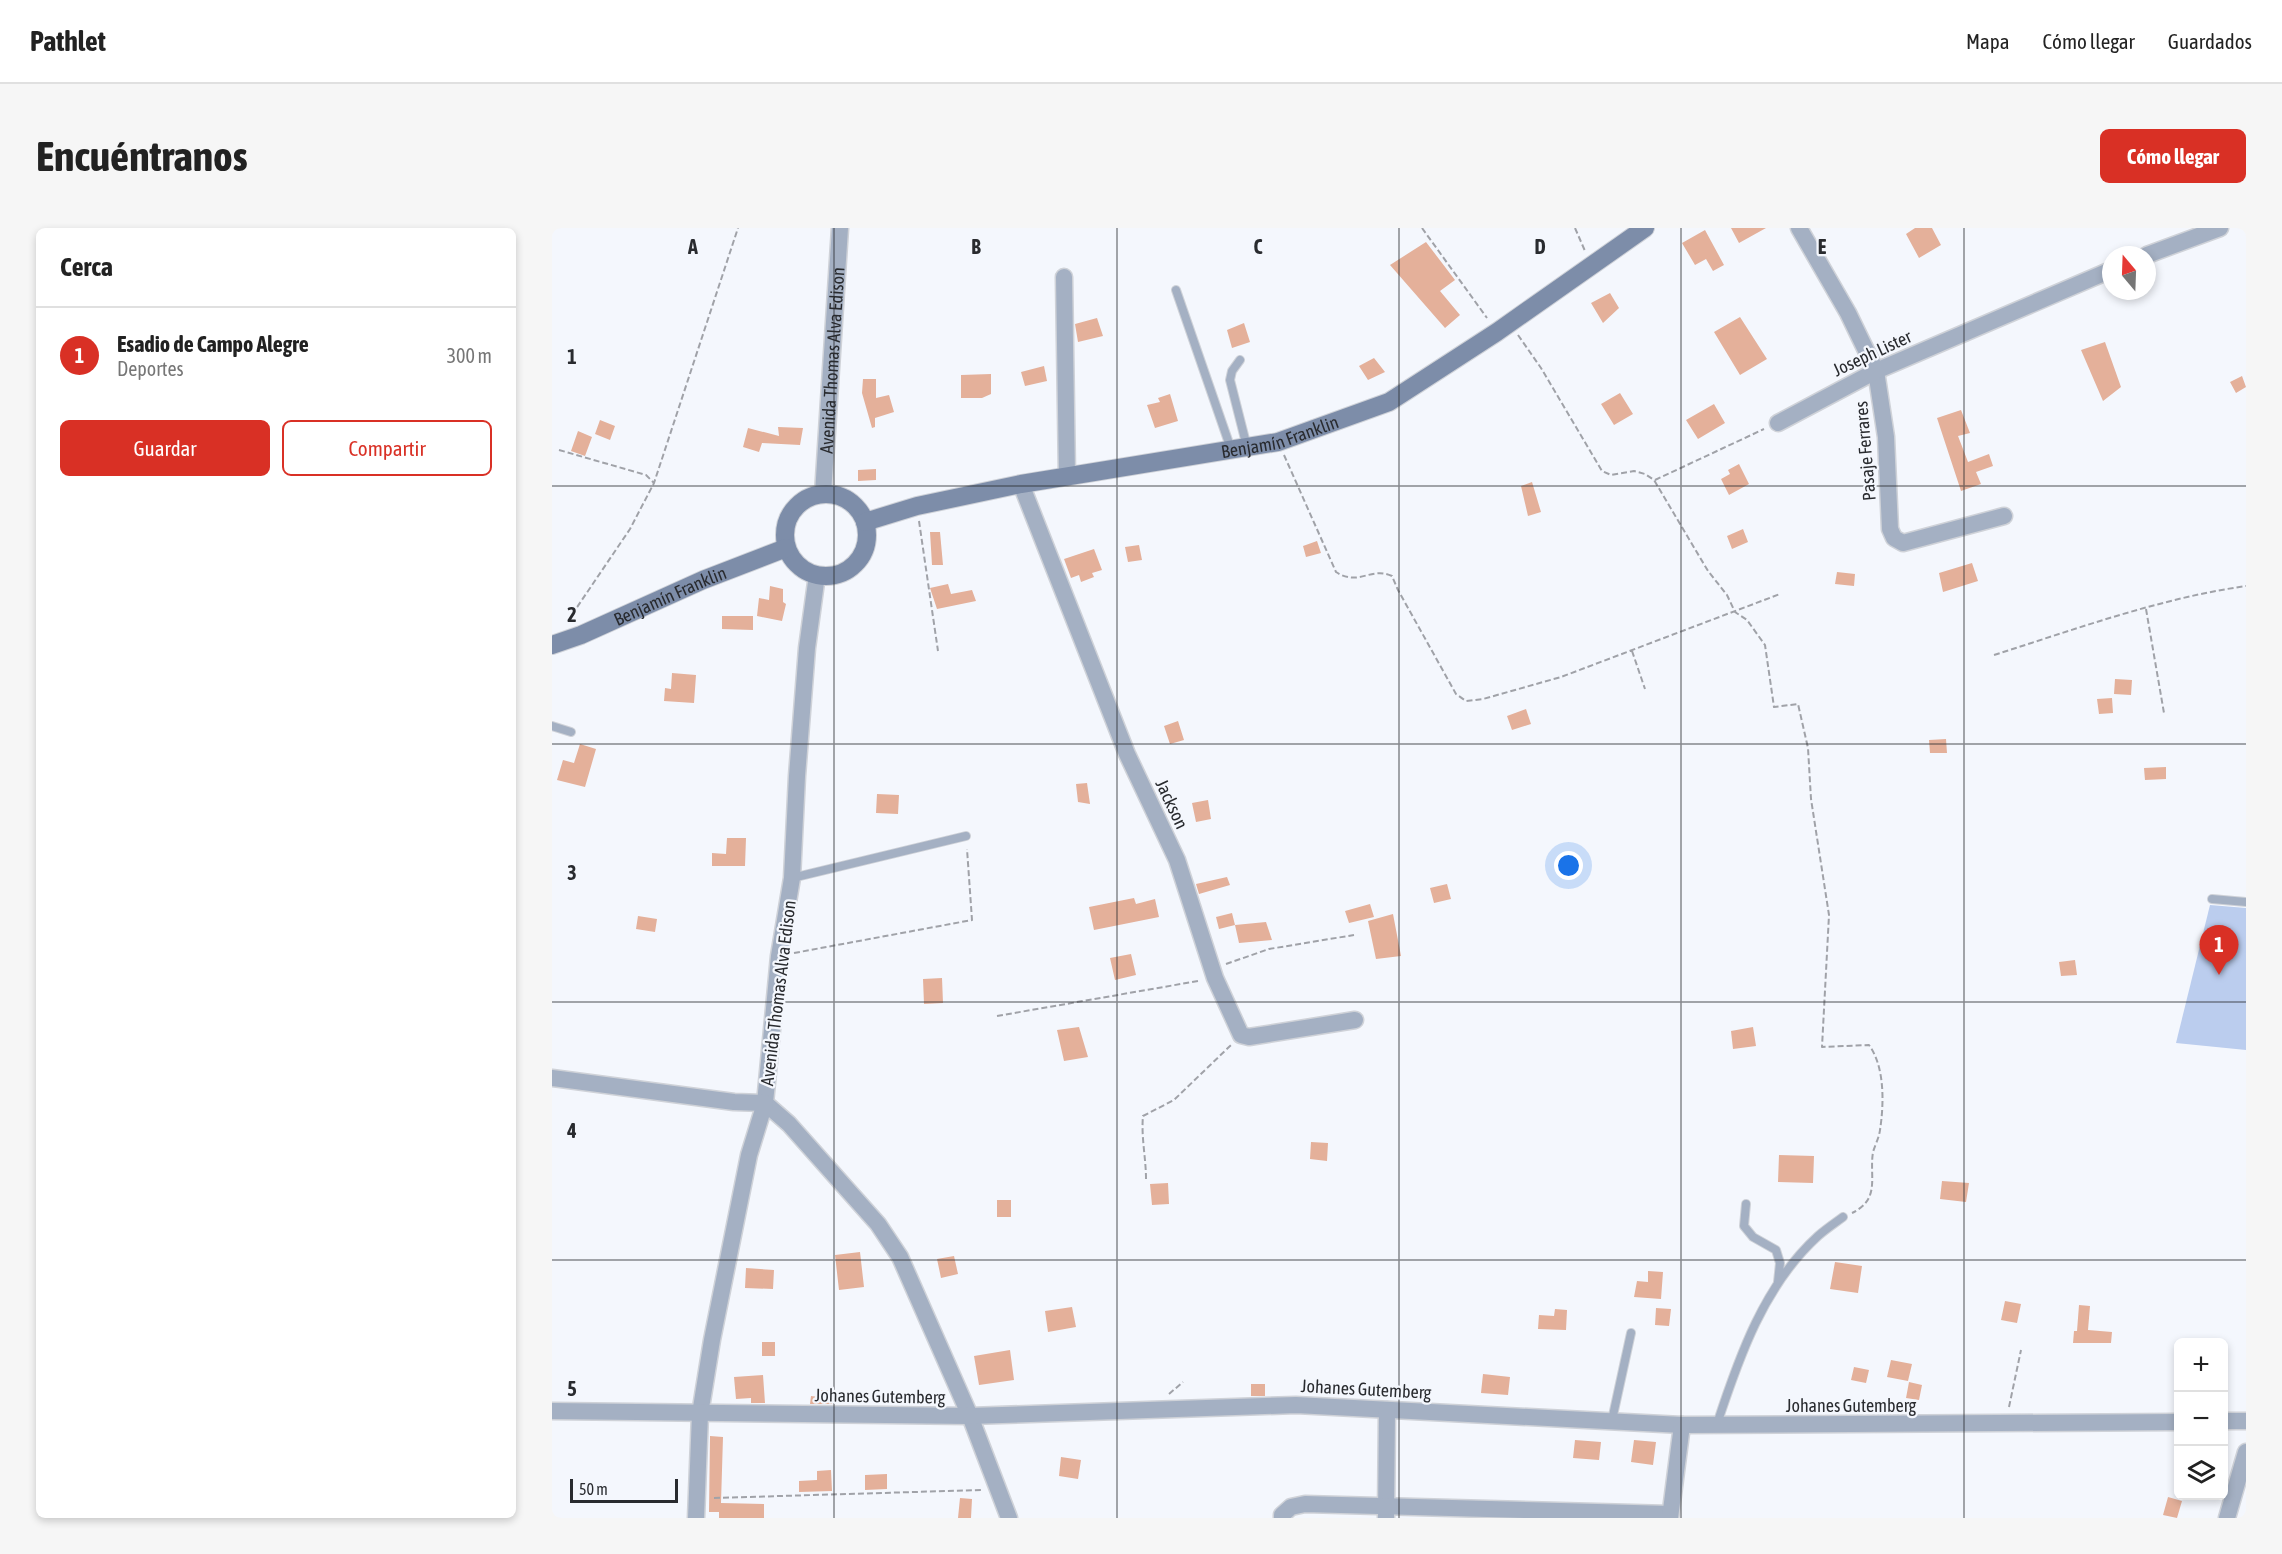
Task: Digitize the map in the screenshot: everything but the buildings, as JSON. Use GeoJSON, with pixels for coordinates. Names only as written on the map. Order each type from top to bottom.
{"type":"FeatureCollection","features":[{"type":"Feature","properties":{"kind":"street","name":"Avenida Thomas Alva Edison"},"geometry":{"type":"LineString","coordinates":[[823,494],[840,228]]}},
{"type":"Feature","properties":{"kind":"street","name":"Benjamín Franklin"},"geometry":{"type":"LineString","coordinates":[[865,522],[917,506],[1021,484],[1278,442],[1389,402],[1503,327],[1645,228]]}},
{"type":"Feature","properties":{"kind":"street","name":"Pasaje Ferrares"},"geometry":{"type":"LineString","coordinates":[[1799,228],[1848,313],[1876,371],[1886,438],[1890,529],[1894,538],[1904,543],[2004,516]]}},
{"type":"Feature","properties":{"kind":"street"},"geometry":{"type":"LineString","coordinates":[[2156,252],[2220,228]]}},
{"type":"Feature","properties":{"kind":"street","name":"Joseph Lister"},"geometry":{"type":"LineString","coordinates":[[1778,423],[1876,371],[2102,274]]}},
{"type":"Feature","properties":{"kind":"street"},"geometry":{"type":"LineString","coordinates":[[1064,277],[1067,477]]}},
{"type":"Feature","properties":{"kind":"street","name":"Jackson"},"geometry":{"type":"LineString","coordinates":[[1021,484],[1127,754],[1177,860],[1214,973],[1241,1035]]}},
{"type":"Feature","properties":{"kind":"street"},"geometry":{"type":"LineString","coordinates":[[834,495],[853,505],[865,522],[866,543],[856,562],[838,574],[817,575],[798,566],[786,548],[785,527],[795,508],[813,496],[834,495]]}},
{"type":"Feature","properties":{"kind":"street","name":"Benjamín Franklin"},"geometry":{"type":"LineString","coordinates":[[553,645],[581,635],[703,580],[786,548]]}},
{"type":"Feature","properties":{"kind":"street","name":"Avenida Thomas Alva Edison"},"geometry":{"type":"LineString","coordinates":[[817,575],[807,648],[796,777],[792,878],[780,956],[765,1103],[789,1124],[854,1196],[878,1224],[900,1257],[970,1416],[1010,1518]]}},
{"type":"Feature","properties":{"kind":"street"},"geometry":{"type":"LineString","coordinates":[[1241,1035],[1249,1037],[1355,1020]]}},
{"type":"Feature","properties":{"kind":"street"},"geometry":{"type":"LineString","coordinates":[[552,1078],[734,1102],[765,1103],[749,1155],[712,1340],[700,1414],[696,1518]]}},
{"type":"Feature","properties":{"kind":"street","name":"Johanes Gutemberg"},"geometry":{"type":"LineString","coordinates":[[552,1411],[970,1416],[1296,1405],[1682,1425],[2174,1422]]}},
{"type":"Feature","properties":{"kind":"street"},"geometry":{"type":"LineString","coordinates":[[1386,1513],[1387,1410]]}},
{"type":"Feature","properties":{"kind":"street"},"geometry":{"type":"LineString","coordinates":[[2228,1421],[2246,1421]]}},
{"type":"Feature","properties":{"kind":"street"},"geometry":{"type":"LineString","coordinates":[[1282,1518],[1282,1515],[1291,1507],[1305,1504],[1386,1513],[1670,1516],[1682,1425]]}},
{"type":"Feature","properties":{"kind":"street"},"geometry":{"type":"LineString","coordinates":[[2226,1518],[2246,1452]]}},
{"type":"Feature","properties":{"kind":"lane"},"geometry":{"type":"LineString","coordinates":[[1176,290],[1239,448]]}},
{"type":"Feature","properties":{"kind":"lane"},"geometry":{"type":"LineString","coordinates":[[1239,448],[1230,380],[1232,371],[1240,360]]}},
{"type":"Feature","properties":{"kind":"lane"},"geometry":{"type":"LineString","coordinates":[[552,726],[571,732]]}},
{"type":"Feature","properties":{"kind":"lane"},"geometry":{"type":"LineString","coordinates":[[792,878],[966,836]]}},
{"type":"Feature","properties":{"kind":"lane"},"geometry":{"type":"LineString","coordinates":[[2212,899],[2246,902]]}},
{"type":"Feature","properties":{"kind":"lane"},"geometry":{"type":"LineString","coordinates":[[1746,1204],[1744,1226],[1753,1237],[1776,1250],[1780,1263],[1778,1285]]}},
{"type":"Feature","properties":{"kind":"lane"},"geometry":{"type":"LineString","coordinates":[[1717,1424],[1733,1374],[1763,1308],[1790,1267],[1817,1237],[1843,1217]]}},
{"type":"Feature","properties":{"kind":"lane"},"geometry":{"type":"LineString","coordinates":[[1612,1420],[1632,1333]]}},
{"type":"Feature","properties":{"kind":"path"},"geometry":{"type":"LineString","coordinates":[[553,645],[630,529],[654,483],[738,228]]}},
{"type":"Feature","properties":{"kind":"path"},"geometry":{"type":"LineString","coordinates":[[1422,228],[1503,327],[1541,368],[1602,471],[1611,475],[1634,471],[1654,480],[1708,571],[1727,595],[1735,612],[1747,620],[1765,645],[1774,707],[1798,704],[1808,748],[1811,799],[1829,915],[1822,1047],[1869,1045],[1877,1056],[1883,1101],[1880,1133],[1873,1152],[1873,1191],[1861,1209],[1843,1217]]}},
{"type":"Feature","properties":{"kind":"path"},"geometry":{"type":"LineString","coordinates":[[1575,228],[1592,264]]}},
{"type":"Feature","properties":{"kind":"path"},"geometry":{"type":"LineString","coordinates":[[1654,480],[1778,423]]}},
{"type":"Feature","properties":{"kind":"path"},"geometry":{"type":"LineString","coordinates":[[1278,442],[1336,572],[1352,579],[1382,571],[1392,576],[1456,694],[1466,701],[1483,699],[1561,677],[1780,594]]}},
{"type":"Feature","properties":{"kind":"path"},"geometry":{"type":"LineString","coordinates":[[559,450],[646,475],[654,483]]}},
{"type":"Feature","properties":{"kind":"path"},"geometry":{"type":"LineString","coordinates":[[917,506],[938,651]]}},
{"type":"Feature","properties":{"kind":"path"},"geometry":{"type":"LineString","coordinates":[[1994,655],[2214,590],[2246,586]]}},
{"type":"Feature","properties":{"kind":"path"},"geometry":{"type":"LineString","coordinates":[[2146,609],[2164,713]]}},
{"type":"Feature","properties":{"kind":"path"},"geometry":{"type":"LineString","coordinates":[[1632,651],[1645,689]]}},
{"type":"Feature","properties":{"kind":"path"},"geometry":{"type":"LineString","coordinates":[[780,956],[972,920],[966,836]]}},
{"type":"Feature","properties":{"kind":"path"},"geometry":{"type":"LineString","coordinates":[[997,1016],[1214,973],[1269,949],[1354,935]]}},
{"type":"Feature","properties":{"kind":"path"},"geometry":{"type":"LineString","coordinates":[[1146,1179],[1143,1116],[1174,1100],[1241,1035]]}},
{"type":"Feature","properties":{"kind":"path"},"geometry":{"type":"LineString","coordinates":[[2005,1424],[2021,1350]]}},
{"type":"Feature","properties":{"kind":"path"},"geometry":{"type":"LineString","coordinates":[[696,1498],[999,1489]]}},
{"type":"Feature","properties":{"kind":"shaded area"},"geometry":{"type":"Polygon","coordinates":[[[2210,905],[2246,908],[2246,1050],[2176,1043],[2210,905]]]}},
{"type":"Feature","properties":{"kind":"place","name":"Esadio de Campo Alegre"},"geometry":{"type":"Point","coordinates":[2219,975]}}]}
